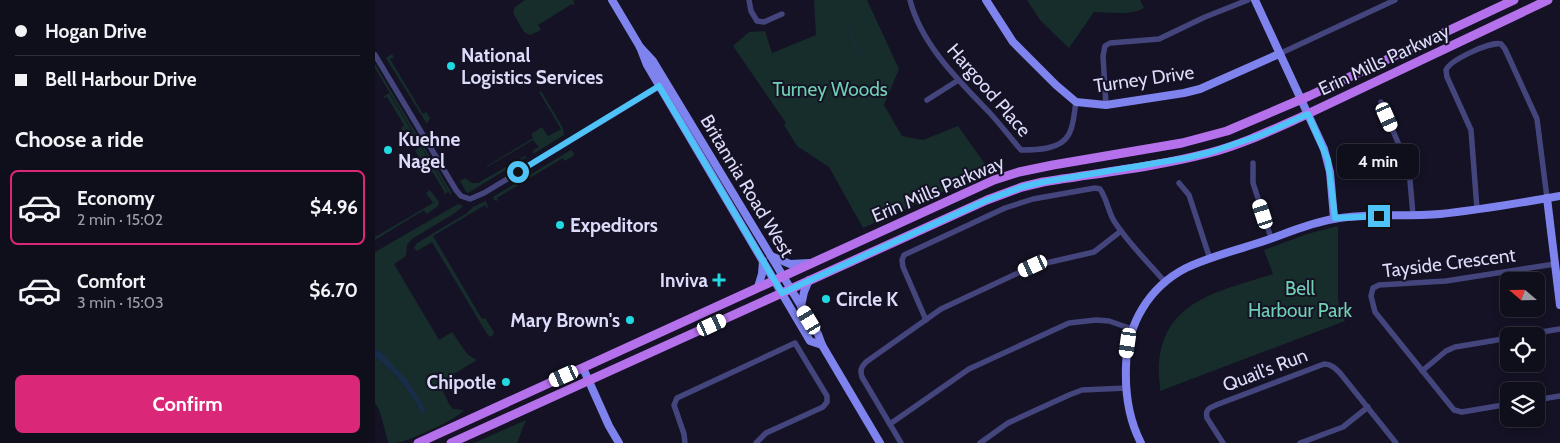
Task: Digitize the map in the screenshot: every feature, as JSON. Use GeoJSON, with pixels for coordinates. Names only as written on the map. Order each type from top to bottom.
{"type":"FeatureCollection","features":[{"type":"Feature","properties":{"kind":"main road","name":"Erin Mills Parkway"},"geometry":{"type":"LineString","coordinates":[[418,443],[995,180],[1019,172],[1182,143],[1227,131],[1301,99],[1514,0]]}},
{"type":"Feature","properties":{"kind":"main road","name":"Erin Mills Parkway"},"geometry":{"type":"LineString","coordinates":[[451,443],[987,200],[1022,187],[1211,152],[1261,135],[1548,0]]}},
{"type":"Feature","properties":{"kind":"street","name":"Britannia Road West"},"geometry":{"type":"LineString","coordinates":[[612,0],[640,47],[653,61],[663,84],[763,262],[811,341],[822,345]]}},
{"type":"Feature","properties":{"kind":"street"},"geometry":{"type":"LineString","coordinates":[[749,0],[751,11],[757,21],[763,22],[782,14]]}},
{"type":"Feature","properties":{"kind":"street","name":"Hargood Place"},"geometry":{"type":"LineString","coordinates":[[910,0],[914,17],[944,64],[957,81],[990,114],[1021,150],[1049,149],[1069,136],[1076,102]]}},
{"type":"Feature","properties":{"kind":"street","name":"Turney Drive"},"geometry":{"type":"LineString","coordinates":[[986,0],[1013,42],[1056,86],[1076,102],[1106,104],[1175,95],[1200,89],[1395,0]]}},
{"type":"Feature","properties":{"kind":"street"},"geometry":{"type":"LineString","coordinates":[[1106,104],[1103,56],[1105,46],[1110,43],[1159,39],[1205,17],[1248,0]]}},
{"type":"Feature","properties":{"kind":"street"},"geometry":{"type":"LineString","coordinates":[[1255,0],[1328,160],[1335,218]]}},
{"type":"Feature","properties":{"kind":"street"},"geometry":{"type":"LineString","coordinates":[[1477,209],[1471,130],[1447,77],[1446,70],[1453,61],[1493,43],[1501,44],[1505,49],[1535,113],[1560,305]]}},
{"type":"Feature","properties":{"kind":"street"},"geometry":{"type":"LineString","coordinates":[[375,55],[456,190],[461,196],[469,199],[484,193],[663,84]]}},
{"type":"Feature","properties":{"kind":"street"},"geometry":{"type":"LineString","coordinates":[[927,100],[957,81]]}},
{"type":"Feature","properties":{"kind":"street","name":"Britannia Road West"},"geometry":{"type":"LineString","coordinates":[[663,84],[791,289],[880,443]]}},
{"type":"Feature","properties":{"kind":"street"},"geometry":{"type":"LineString","coordinates":[[1381,102],[1409,169],[1413,215]]}},
{"type":"Feature","properties":{"kind":"street"},"geometry":{"type":"LineString","coordinates":[[1253,163],[1253,183],[1271,238]]}},
{"type":"Feature","properties":{"kind":"street"},"geometry":{"type":"LineString","coordinates":[[1179,183],[1189,195],[1210,259]]}},
{"type":"Feature","properties":{"kind":"street"},"geometry":{"type":"LineString","coordinates":[[926,320],[903,267],[902,260],[904,255],[986,216],[1033,199],[1095,188],[1100,189],[1104,194],[1112,218],[1121,231],[1165,282]]}},
{"type":"Feature","properties":{"kind":"street"},"geometry":{"type":"LineString","coordinates":[[1141,443],[1131,418],[1127,388],[1126,357],[1132,329],[1144,305],[1165,282],[1188,267],[1335,218],[1441,214],[1560,196]]}},
{"type":"Feature","properties":{"kind":"street"},"geometry":{"type":"LineString","coordinates":[[901,443],[862,377],[860,372],[862,366],[941,309],[1033,266],[1094,252],[1121,231]]}},
{"type":"Feature","properties":{"kind":"street"},"geometry":{"type":"LineString","coordinates":[[771,256],[790,264],[813,262]]}},
{"type":"Feature","properties":{"kind":"street"},"geometry":{"type":"LineString","coordinates":[[758,287],[763,262]]}},
{"type":"Feature","properties":{"kind":"street","name":"Tayside Crescent"},"geometry":{"type":"LineString","coordinates":[[1500,405],[1458,412],[1451,407],[1375,312],[1371,296],[1373,288],[1379,285],[1438,282],[1555,264]]}},
{"type":"Feature","properties":{"kind":"street"},"geometry":{"type":"LineString","coordinates":[[801,306],[809,280]]}},
{"type":"Feature","properties":{"kind":"street"},"geometry":{"type":"LineString","coordinates":[[890,424],[969,369],[1069,324],[1096,320],[1109,321],[1132,329]]}},
{"type":"Feature","properties":{"kind":"street"},"geometry":{"type":"LineString","coordinates":[[1545,331],[1560,329]]}},
{"type":"Feature","properties":{"kind":"street"},"geometry":{"type":"LineString","coordinates":[[1422,371],[1446,351],[1455,347],[1500,340]]}},
{"type":"Feature","properties":{"kind":"street"},"geometry":{"type":"LineString","coordinates":[[685,443],[684,434],[674,405],[677,398],[795,343],[827,396],[827,402],[823,407],[766,433],[756,443]]}},
{"type":"Feature","properties":{"kind":"street","name":"Quail's Run"},"geometry":{"type":"LineString","coordinates":[[1223,443],[1207,418],[1208,410],[1225,401],[1324,364],[1329,364],[1341,373],[1396,443]]}},
{"type":"Feature","properties":{"kind":"street"},"geometry":{"type":"LineString","coordinates":[[583,368],[609,426],[619,443]]}},
{"type":"Feature","properties":{"kind":"street"},"geometry":{"type":"LineString","coordinates":[[980,443],[1008,423],[1069,395],[1087,390],[1127,388]]}},
{"type":"Feature","properties":{"kind":"street"},"geometry":{"type":"LineString","coordinates":[[1545,398],[1560,396]]}},
{"type":"Feature","properties":{"kind":"street"},"geometry":{"type":"LineString","coordinates":[[1299,443],[1343,426],[1368,407]]}},
{"type":"Feature","properties":{"kind":"green space"},"geometry":{"type":"Polygon","coordinates":[[[525,0],[573,0],[575,5],[572,4],[538,25],[541,30],[530,35],[524,32],[513,13],[515,7],[525,0]]]}},
{"type":"Feature","properties":{"kind":"green space","name":"Turney Woods"},"geometry":{"type":"Polygon","coordinates":[[[814,0],[867,0],[899,69],[884,105],[902,136],[923,140],[958,126],[990,171],[863,228],[829,167],[797,146],[784,125],[786,123],[733,46],[749,32],[765,31],[772,53],[816,35],[814,0]]]}},
{"type":"Feature","properties":{"kind":"green space"},"geometry":{"type":"Polygon","coordinates":[[[1027,0],[1140,0],[1144,8],[1126,13],[1094,12],[1069,48],[1040,20],[1027,0]]]}},
{"type":"Feature","properties":{"kind":"green space"},"geometry":{"type":"Polygon","coordinates":[[[392,54],[394,57],[390,59],[423,114],[426,112],[430,118],[427,124],[386,58],[392,54]]]}},
{"type":"Feature","properties":{"kind":"green space"},"geometry":{"type":"Polygon","coordinates":[[[375,64],[451,192],[451,196],[375,68],[375,64]]]}},
{"type":"Feature","properties":{"kind":"green space"},"geometry":{"type":"Polygon","coordinates":[[[541,91],[563,128],[564,135],[533,154],[533,150],[539,147],[533,140],[487,167],[533,138],[531,134],[542,127],[548,136],[561,129],[539,92],[541,91]]]}},
{"type":"Feature","properties":{"kind":"green space"},"geometry":{"type":"Polygon","coordinates":[[[389,93],[448,192],[442,196],[445,193],[429,166],[425,167],[415,151],[418,148],[407,129],[403,131],[401,128],[404,125],[387,97],[383,97],[389,93]]]}},
{"type":"Feature","properties":{"kind":"green space"},"geometry":{"type":"Polygon","coordinates":[[[571,150],[574,153],[573,156],[565,161],[563,158],[497,198],[498,201],[494,200],[493,197],[571,150]]]}},
{"type":"Feature","properties":{"kind":"green space"},"geometry":{"type":"Polygon","coordinates":[[[525,156],[527,157],[468,193],[460,181],[465,178],[472,183],[478,183],[525,156]]]}},
{"type":"Feature","properties":{"kind":"green space"},"geometry":{"type":"Polygon","coordinates":[[[430,190],[439,202],[438,206],[427,214],[424,210],[375,240],[375,237],[433,203],[426,193],[430,190]]]}},
{"type":"Feature","properties":{"kind":"green space"},"geometry":{"type":"Polygon","coordinates":[[[486,201],[487,208],[485,205],[433,236],[482,319],[485,318],[494,332],[490,337],[432,242],[417,251],[414,248],[417,243],[467,213],[473,207],[486,201]]]}},
{"type":"Feature","properties":{"kind":"green space"},"geometry":{"type":"Polygon","coordinates":[[[458,204],[463,206],[455,213],[412,239],[407,245],[406,256],[394,264],[439,340],[452,332],[468,355],[477,360],[439,383],[453,409],[464,410],[453,419],[425,433],[401,442],[389,443],[375,403],[375,357],[401,382],[422,414],[426,410],[380,351],[375,349],[375,252],[458,204]]]}},
{"type":"Feature","properties":{"kind":"green space","name":"Bell Harbour Park"},"geometry":{"type":"Polygon","coordinates":[[[1338,226],[1338,301],[1345,321],[1160,391],[1159,367],[1163,342],[1172,325],[1184,311],[1216,293],[1273,274],[1264,250],[1307,234],[1338,226]]]}},
{"type":"Feature","properties":{"kind":"green space"},"geometry":{"type":"Polygon","coordinates":[[[526,420],[517,443],[474,443],[526,420]]]}},
{"type":"Feature","properties":{"kind":"water"},"geometry":{"type":"Polygon","coordinates":[[[375,349],[380,351],[407,380],[426,410],[422,414],[401,382],[375,357],[375,349]]]}},
{"type":"Feature","properties":{"kind":"waterway"},"geometry":{"type":"LineString","coordinates":[[842,22],[849,27],[855,47],[862,60]]}},
{"type":"Feature","properties":{"kind":"place","name":"National Logistics Services"},"geometry":{"type":"Point","coordinates":[451,66]}},
{"type":"Feature","properties":{"kind":"place","name":"Kuehne Nagel"},"geometry":{"type":"Point","coordinates":[388,150]}},
{"type":"Feature","properties":{"kind":"place","name":"Expeditors"},"geometry":{"type":"Point","coordinates":[560,225]}},
{"type":"Feature","properties":{"kind":"place","name":"Inviva"},"geometry":{"type":"Point","coordinates":[719,280]}},
{"type":"Feature","properties":{"kind":"place","name":"Circle K"},"geometry":{"type":"Point","coordinates":[826,299]}},
{"type":"Feature","properties":{"kind":"place","name":"Mary Brown's"},"geometry":{"type":"Point","coordinates":[630,320]}},
{"type":"Feature","properties":{"kind":"place","name":"Chipotle"},"geometry":{"type":"Point","coordinates":[506,382]}},
{"type":"Feature","properties":{"kind":"route"},"geometry":{"type":"LineString","coordinates":[[518,172],[659,86],[782,293],[987,200],[1022,187],[1211,152],[1261,135],[1308,114],[1328,160],[1331,172],[1335,218],[1379,216]]}}]}
